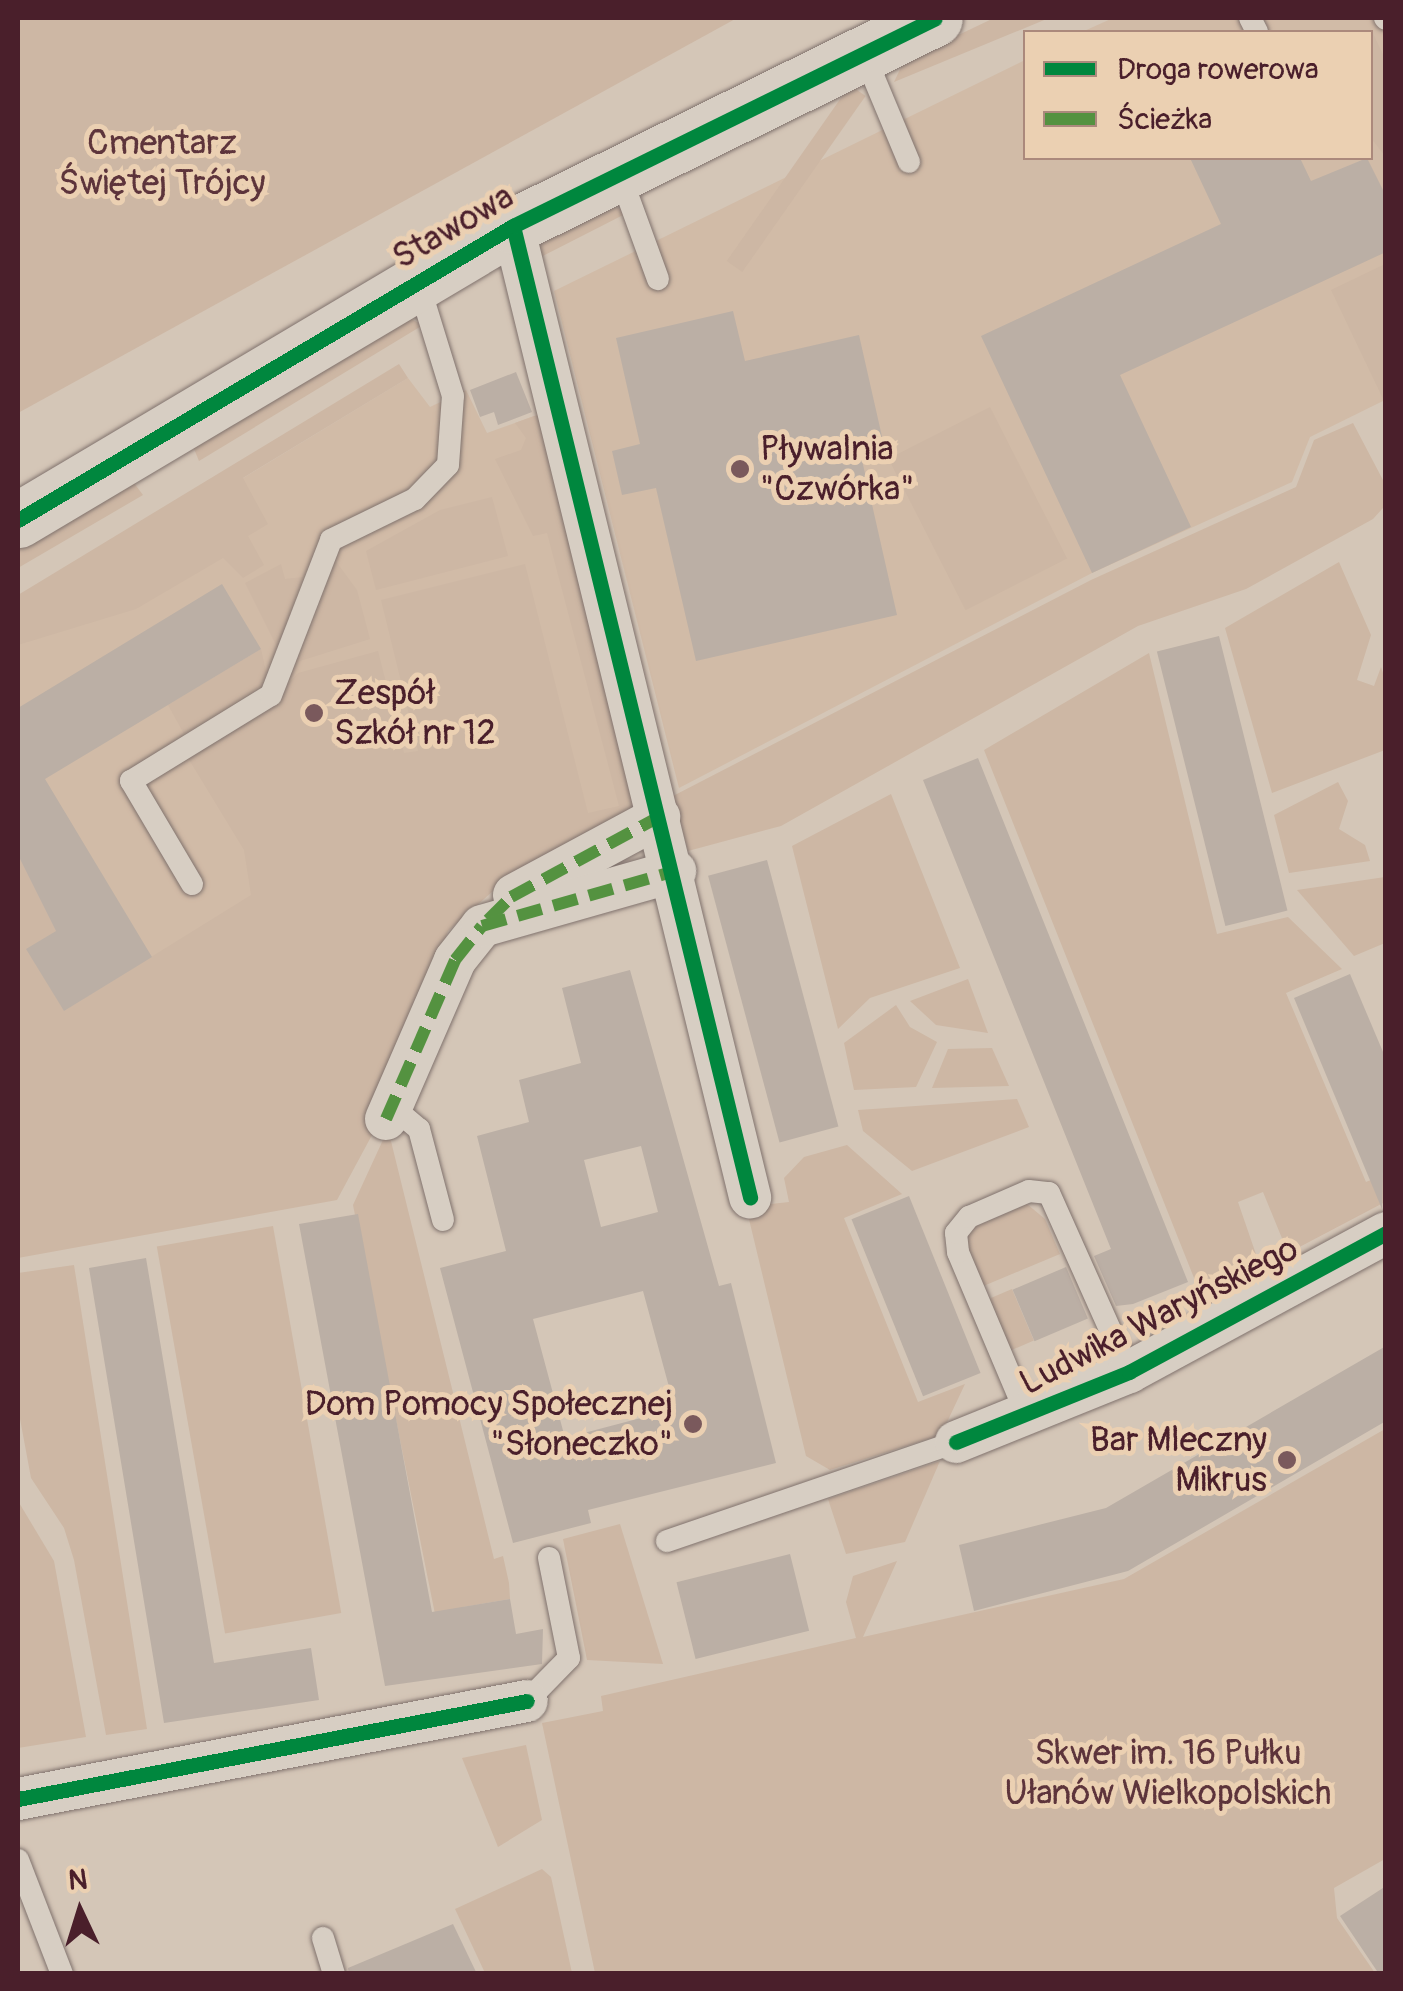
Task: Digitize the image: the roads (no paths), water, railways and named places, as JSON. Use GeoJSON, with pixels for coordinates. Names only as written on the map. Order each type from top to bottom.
{"type":"FeatureCollection","features":[{"type":"Feature","properties":{"kind":"street","name":"Stawowa"},"geometry":{"type":"LineString","coordinates":[[18,520],[513,226],[935,18]]}},
{"type":"Feature","properties":{"kind":"street"},"geometry":{"type":"LineString","coordinates":[[513,226],[674,870],[750,1198]]}},
{"type":"Feature","properties":{"kind":"street"},"geometry":{"type":"LineString","coordinates":[[387,1112],[455,960],[482,926],[511,897],[659,818]]}},
{"type":"Feature","properties":{"kind":"street"},"geometry":{"type":"LineString","coordinates":[[482,926],[674,870]]}},
{"type":"Feature","properties":{"kind":"street","name":"Ludwika Waryńskiego"},"geometry":{"type":"LineString","coordinates":[[956,1442],[1028,1418],[1129,1372],[1386,1233]]}},
{"type":"Feature","properties":{"kind":"street"},"geometry":{"type":"LineString","coordinates":[[18,1799],[528,1701]]}},
{"type":"Feature","properties":{"kind":"lane"},"geometry":{"type":"LineString","coordinates":[[863,52],[909,162]]}},
{"type":"Feature","properties":{"kind":"lane"},"geometry":{"type":"LineString","coordinates":[[620,172],[658,279]]}},
{"type":"Feature","properties":{"kind":"lane"},"geometry":{"type":"LineString","coordinates":[[192,884],[131,781],[270,695],[336,533],[415,499],[448,465],[453,396],[418,282]]}},
{"type":"Feature","properties":{"kind":"lane"},"geometry":{"type":"LineString","coordinates":[[387,1112],[419,1130],[442,1220]]}},
{"type":"Feature","properties":{"kind":"lane"},"geometry":{"type":"LineString","coordinates":[[1028,1418],[958,1252],[956,1233],[969,1217],[1029,1191],[1049,1193],[1129,1372]]}},
{"type":"Feature","properties":{"kind":"lane"},"geometry":{"type":"LineString","coordinates":[[667,1541],[956,1442]]}},
{"type":"Feature","properties":{"kind":"lane"},"geometry":{"type":"LineString","coordinates":[[528,1701],[569,1658],[549,1558]]}},
{"type":"Feature","properties":{"kind":"lane"},"geometry":{"type":"LineString","coordinates":[[18,1860],[62,1974]]}},
{"type":"Feature","properties":{"kind":"lane"},"geometry":{"type":"LineString","coordinates":[[323,1938],[334,1974]]}},
{"type":"Feature","properties":{"kind":"place","name":"Pływalnia \"Czwórka\""},"geometry":{"type":"Point","coordinates":[740,469]}},
{"type":"Feature","properties":{"kind":"place","name":"Zespół Szkół nr 12"},"geometry":{"type":"Point","coordinates":[314,713]}},
{"type":"Feature","properties":{"kind":"place","name":"Dom Pomocy Społecznej \"Słoneczko\""},"geometry":{"type":"Point","coordinates":[693,1424]}},
{"type":"Feature","properties":{"kind":"place","name":"Bar Mleczny Mikrus"},"geometry":{"type":"Point","coordinates":[1287,1460]}},
{"type":"Feature","properties":{"kind":"park label","name":"Cmentarz Świętej Trójcy"},"geometry":{"type":"Point","coordinates":[162,163]}},
{"type":"Feature","properties":{"kind":"park label","name":"Skwer im. 16 Pułku Ułanów Wielkopolskich"},"geometry":{"type":"Point","coordinates":[1168,1773]}}]}
